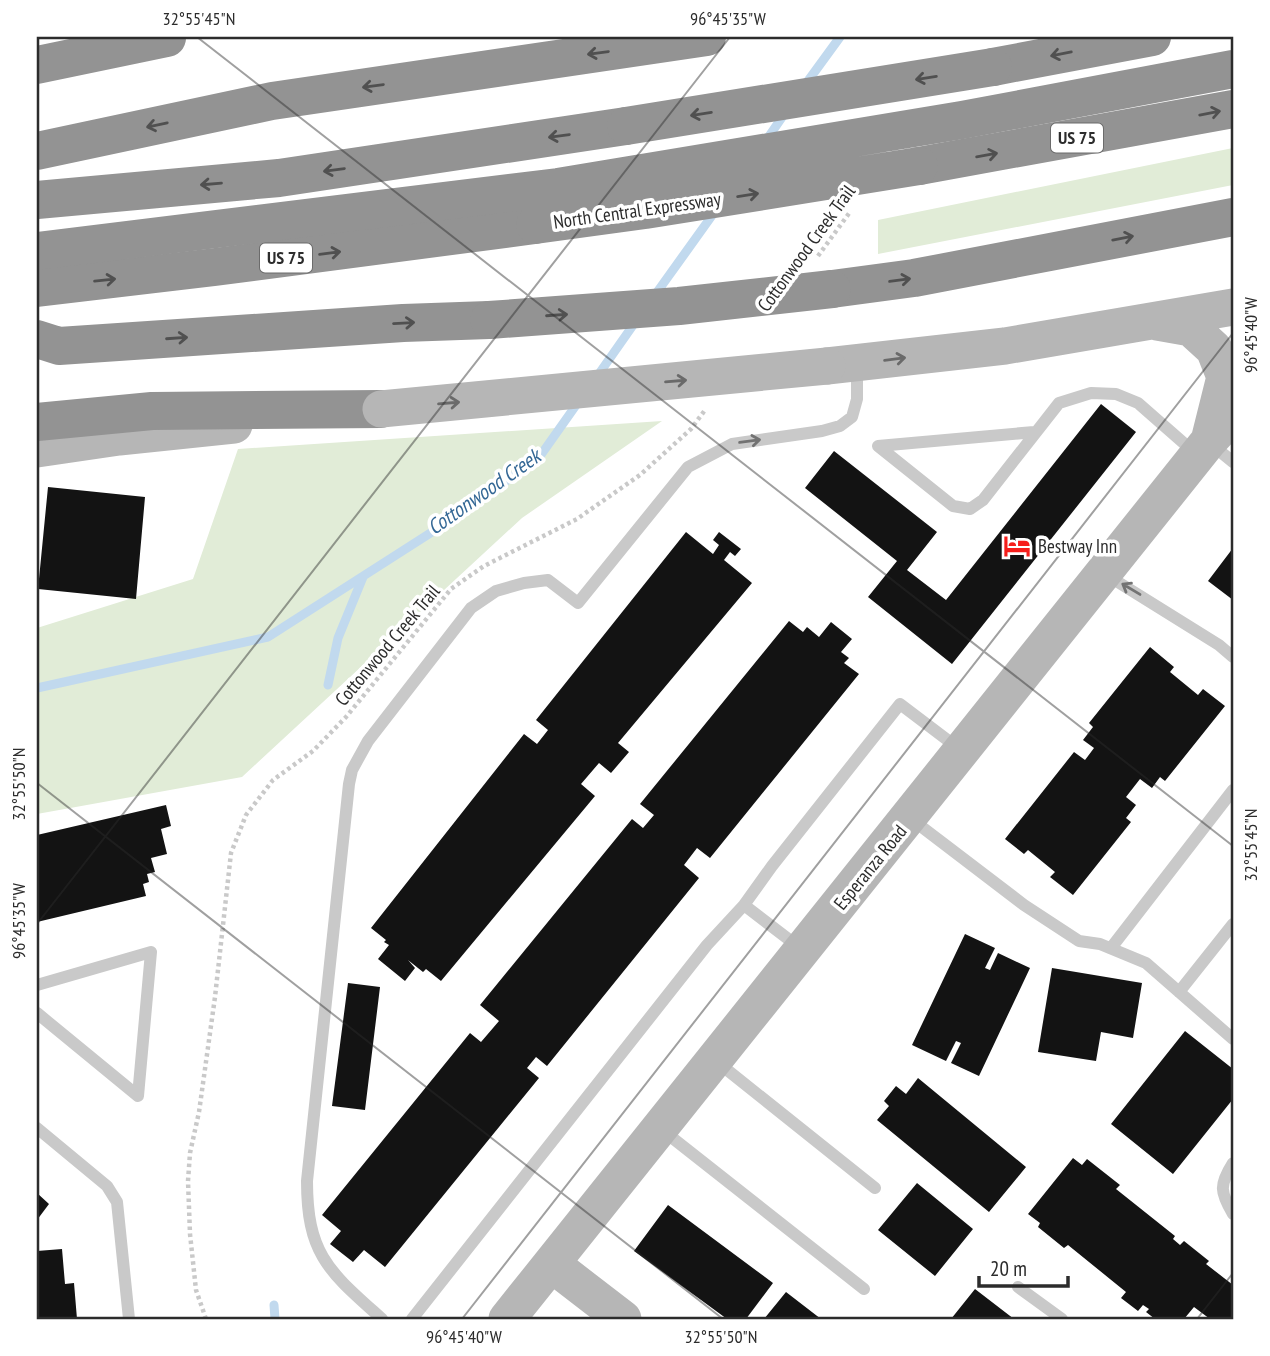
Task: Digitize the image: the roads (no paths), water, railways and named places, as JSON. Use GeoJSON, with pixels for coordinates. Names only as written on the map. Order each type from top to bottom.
{"type":"FeatureCollection","features":[{"type":"Feature","properties":{"kind":"highway"},"geometry":{"type":"LineString","coordinates":[[37,65],[167,37]]}},
{"type":"Feature","properties":{"kind":"highway"},"geometry":{"type":"LineString","coordinates":[[37,200],[279,178],[993,67],[1152,37]]}},
{"type":"Feature","properties":{"kind":"highway"},"geometry":{"type":"LineString","coordinates":[[37,151],[272,101],[699,38]]}},
{"type":"Feature","properties":{"kind":"highway"},"geometry":{"type":"LineString","coordinates":[[37,251],[558,187],[962,120],[1233,69]]}},
{"type":"Feature","properties":{"kind":"highway","name":"North Central Expressway"},"geometry":{"type":"LineString","coordinates":[[37,288],[645,211],[919,166],[1233,109]]}},
{"type":"Feature","properties":{"kind":"highway"},"geometry":{"type":"LineString","coordinates":[[37,339],[59,345],[679,306],[823,275],[914,278],[1233,217]]}},
{"type":"Feature","properties":{"kind":"highway"},"geometry":{"type":"LineString","coordinates":[[37,422],[152,411],[381,409]]}},
{"type":"Feature","properties":{"kind":"main road"},"geometry":{"type":"LineString","coordinates":[[37,46],[175,37]]}},
{"type":"Feature","properties":{"kind":"main road"},"geometry":{"type":"LineString","coordinates":[[37,449],[119,437],[381,409],[842,365],[1004,345],[1233,307]]}},
{"type":"Feature","properties":{"kind":"main road"},"geometry":{"type":"LineString","coordinates":[[1152,321],[1191,328],[1214,349],[1225,377],[1213,453]]}},
{"type":"Feature","properties":{"kind":"main road","name":"Esperanza Road"},"geometry":{"type":"LineString","coordinates":[[507,1319],[553,1265],[1104,573],[1213,453],[1233,415]]}},
{"type":"Feature","properties":{"kind":"main road"},"geometry":{"type":"LineString","coordinates":[[553,1265],[623,1319]]}},
{"type":"Feature","properties":{"kind":"lane"},"geometry":{"type":"LineString","coordinates":[[382,1319],[328,1268],[317,1250],[307,1210],[310,1154],[352,770],[368,741],[471,608],[482,598],[524,583],[548,580],[578,603],[688,467],[732,444],[822,431],[839,426],[852,417],[857,399],[842,365]]}},
{"type":"Feature","properties":{"kind":"lane"},"geometry":{"type":"LineString","coordinates":[[1034,432],[878,446],[953,506],[970,509],[983,500],[1059,403],[1091,393],[1116,394],[1138,403],[1213,453]]}},
{"type":"Feature","properties":{"kind":"lane"},"geometry":{"type":"LineString","coordinates":[[1104,573],[1220,645],[1233,657]]}},
{"type":"Feature","properties":{"kind":"lane"},"geometry":{"type":"LineString","coordinates":[[412,1319],[707,945],[744,905],[900,704],[962,751]]}},
{"type":"Feature","properties":{"kind":"lane"},"geometry":{"type":"LineString","coordinates":[[1111,948],[1233,790]]}},
{"type":"Feature","properties":{"kind":"lane"},"geometry":{"type":"LineString","coordinates":[[909,817],[1024,905],[1079,941],[1111,948],[1146,962],[1233,1039]]}},
{"type":"Feature","properties":{"kind":"lane"},"geometry":{"type":"LineString","coordinates":[[744,905],[803,950]]}},
{"type":"Feature","properties":{"kind":"lane"},"geometry":{"type":"LineString","coordinates":[[1179,992],[1233,924]]}},
{"type":"Feature","properties":{"kind":"lane"},"geometry":{"type":"LineString","coordinates":[[37,985],[151,952],[138,1096],[37,1013]]}},
{"type":"Feature","properties":{"kind":"lane"},"geometry":{"type":"LineString","coordinates":[[715,1061],[875,1188]]}},
{"type":"Feature","properties":{"kind":"lane"},"geometry":{"type":"LineString","coordinates":[[37,1128],[107,1186],[117,1202],[129,1319]]}},
{"type":"Feature","properties":{"kind":"lane"},"geometry":{"type":"LineString","coordinates":[[661,1129],[863,1289]]}},
{"type":"Feature","properties":{"kind":"lane"},"geometry":{"type":"LineString","coordinates":[[1233,1163],[1222,1182],[1223,1196],[1233,1214]]}},
{"type":"Feature","properties":{"kind":"lane"},"geometry":{"type":"LineString","coordinates":[[1018,1287],[1062,1319]]}},
{"type":"Feature","properties":{"kind":"waterway","name":"Cottonwood Creek"},"geometry":{"type":"LineString","coordinates":[[805,85],[840,37]]}},
{"type":"Feature","properties":{"kind":"waterway","name":"Cottonwood Creek"},"geometry":{"type":"LineString","coordinates":[[765,142],[785,113]]}},
{"type":"Feature","properties":{"kind":"waterway","name":"Cottonwood Creek"},"geometry":{"type":"LineString","coordinates":[[655,295],[716,210]]}},
{"type":"Feature","properties":{"kind":"waterway","name":"Cottonwood Creek"},"geometry":{"type":"LineString","coordinates":[[596,378],[636,321]]}},
{"type":"Feature","properties":{"kind":"waterway","name":"Cottonwood Creek"},"geometry":{"type":"LineString","coordinates":[[37,688],[268,637],[432,532],[538,459],[579,401]]}},
{"type":"Feature","properties":{"kind":"waterway"},"geometry":{"type":"LineString","coordinates":[[328,685],[338,638],[363,577]]}},
{"type":"Feature","properties":{"kind":"waterway"},"geometry":{"type":"LineString","coordinates":[[274,1305],[275,1319]]}},
{"type":"Feature","properties":{"kind":"place","name":"Bestway Inn"},"geometry":{"type":"Point","coordinates":[1017,546]}}]}
